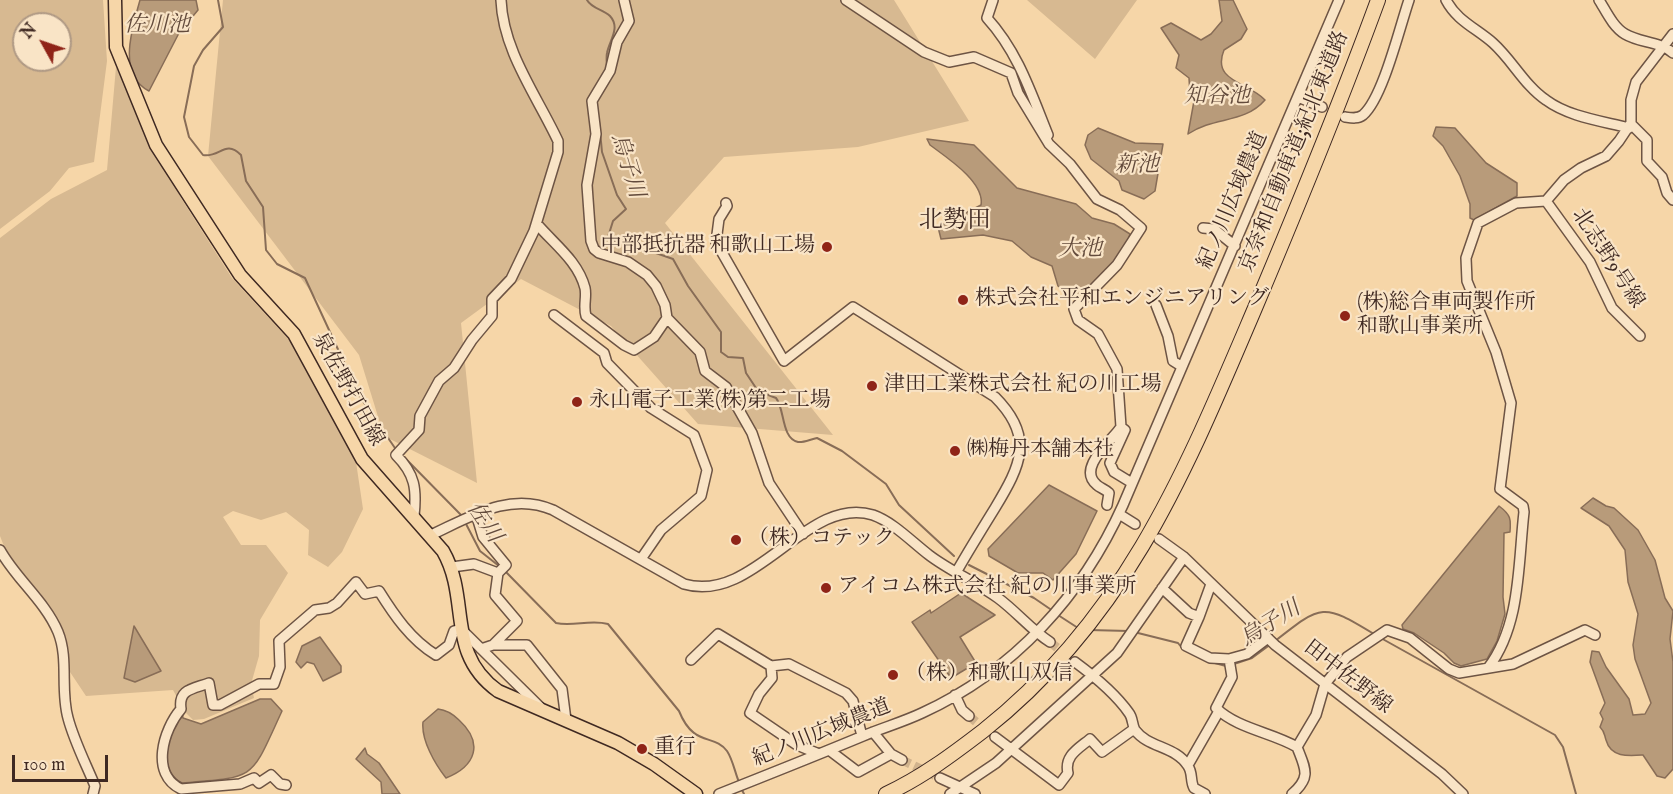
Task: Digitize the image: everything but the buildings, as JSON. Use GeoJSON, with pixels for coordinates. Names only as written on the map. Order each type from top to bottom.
{"type":"FeatureCollection","features":[{"type":"Feature","properties":{"kind":"highway","name":"京奈和自動車道;紀北東道路"},"geometry":{"type":"LineString","coordinates":[[886,794],[943,760],[1000,717],[1051,670],[1099,614],[1144,546],[1199,439],[1308,182],[1378,0]]}},
{"type":"Feature","properties":{"kind":"main road","name":"泉佐野打田線"},"geometry":{"type":"LineString","coordinates":[[115,0],[117,47],[156,146],[240,275],[294,334],[362,459],[431,535],[452,567],[464,649],[481,679],[498,691],[634,751],[696,794]]}},
{"type":"Feature","properties":{"kind":"street"},"geometry":{"type":"LineString","coordinates":[[414,516],[416,494],[409,468],[399,452],[419,430],[420,416],[440,381],[454,368],[472,340],[492,316],[492,299],[511,279],[537,224],[558,152],[558,141],[520,67],[503,19],[501,0]]}},
{"type":"Feature","properties":{"kind":"street"},"geometry":{"type":"LineString","coordinates":[[624,0],[629,21],[617,42],[614,62],[592,101],[596,134],[587,185],[591,242],[599,253],[628,262],[647,275],[661,293],[667,318],[700,352],[705,371],[726,387],[752,433],[769,483],[803,534]]}},
{"type":"Feature","properties":{"kind":"street"},"geometry":{"type":"LineString","coordinates":[[846,0],[924,52],[949,62],[974,57],[1011,73],[1030,115],[1055,151],[1070,164],[1097,199],[1107,206],[1120,210],[1141,228],[1116,265],[1074,309],[1078,320],[1098,334],[1118,369],[1121,427],[1125,430],[1110,462],[1114,472],[1132,483]]}},
{"type":"Feature","properties":{"kind":"street"},"geometry":{"type":"LineString","coordinates":[[993,0],[987,18],[1002,34],[1007,49],[1020,64],[1055,151]]}},
{"type":"Feature","properties":{"kind":"street","name":"紀ノ川広域農道"},"geometry":{"type":"LineString","coordinates":[[723,792],[922,713],[956,695],[999,667],[1037,634],[1061,608],[1097,557],[1119,514],[1339,0]]}},
{"type":"Feature","properties":{"kind":"street"},"geometry":{"type":"LineString","coordinates":[[1345,117],[1357,118],[1365,113],[1380,86],[1409,0]]}},
{"type":"Feature","properties":{"kind":"street"},"geometry":{"type":"LineString","coordinates":[[1446,0],[1468,27],[1483,35],[1504,53],[1545,100],[1564,111],[1630,126],[1647,140],[1647,160],[1662,177],[1673,200]]}},
{"type":"Feature","properties":{"kind":"street"},"geometry":{"type":"LineString","coordinates":[[1599,0],[1617,27],[1626,35],[1664,45],[1673,52]]}},
{"type":"Feature","properties":{"kind":"street"},"geometry":{"type":"LineString","coordinates":[[1488,668],[1499,655],[1509,631],[1524,512],[1523,506],[1500,489],[1511,403],[1496,352],[1467,281],[1466,258],[1478,223],[1516,203],[1546,201],[1564,180],[1581,168],[1606,156],[1630,126],[1631,100],[1636,82],[1673,34]]}},
{"type":"Feature","properties":{"kind":"street"},"geometry":{"type":"LineString","coordinates":[[1298,97],[1322,107]]}},
{"type":"Feature","properties":{"kind":"street","name":"北志野9号線"},"geometry":{"type":"LineString","coordinates":[[1546,201],[1590,262],[1612,308],[1640,336]]}},
{"type":"Feature","properties":{"kind":"street"},"geometry":{"type":"LineString","coordinates":[[726,202],[727,206],[719,219],[716,242],[784,361],[853,307],[995,397],[1009,411],[1017,426],[1021,443],[1016,474],[957,571]]}},
{"type":"Feature","properties":{"kind":"street"},"geometry":{"type":"LineString","coordinates":[[537,224],[571,261],[581,277],[585,291],[586,316],[624,345],[634,350],[647,344],[667,318]]}},
{"type":"Feature","properties":{"kind":"street"},"geometry":{"type":"LineString","coordinates":[[1203,228],[1214,228],[1235,246]]}},
{"type":"Feature","properties":{"kind":"street"},"geometry":{"type":"LineString","coordinates":[[1156,305],[1168,336],[1173,361],[1181,366]]}},
{"type":"Feature","properties":{"kind":"street"},"geometry":{"type":"LineString","coordinates":[[554,315],[604,353],[607,363],[651,408],[694,435],[707,470],[701,496],[662,530],[641,559]]}},
{"type":"Feature","properties":{"kind":"street"},"geometry":{"type":"LineString","coordinates":[[1107,505],[1109,493],[1094,482],[1091,477],[1092,467],[1095,457],[1121,427]]}},
{"type":"Feature","properties":{"kind":"street"},"geometry":{"type":"LineString","coordinates":[[431,535],[473,516],[510,503],[533,503],[554,510],[684,584],[708,588],[732,581],[831,517],[845,513],[873,515],[931,557],[1000,599],[1037,634],[1050,642]]}},
{"type":"Feature","properties":{"kind":"street"},"geometry":{"type":"LineString","coordinates":[[1119,514],[1135,524]]}},
{"type":"Feature","properties":{"kind":"street"},"geometry":{"type":"LineString","coordinates":[[473,516],[483,537],[504,562],[495,595],[517,621],[493,645]]}},
{"type":"Feature","properties":{"kind":"street","name":"田中佐野線"},"geometry":{"type":"LineString","coordinates":[[1160,539],[1184,556],[1271,641],[1442,774],[1462,794]]}},
{"type":"Feature","properties":{"kind":"street"},"geometry":{"type":"LineString","coordinates":[[0,550],[10,568],[36,597],[57,630],[63,648],[67,717],[95,786],[93,794]]}},
{"type":"Feature","properties":{"kind":"street"},"geometry":{"type":"LineString","coordinates":[[950,794],[1010,750],[1118,653],[1184,556]]}},
{"type":"Feature","properties":{"kind":"street"},"geometry":{"type":"LineString","coordinates":[[452,567],[474,564],[501,570]]}},
{"type":"Feature","properties":{"kind":"street"},"geometry":{"type":"LineString","coordinates":[[286,785],[280,784],[271,775],[259,783],[254,778],[240,784],[181,789],[173,785],[166,778],[162,753],[172,720],[181,709],[179,699],[182,694],[209,682],[213,705],[220,705],[260,684],[274,684],[280,667],[279,640],[315,610],[329,608],[337,603],[356,582],[366,594],[379,591],[407,630],[424,648],[436,654],[443,652],[454,632],[461,629],[544,711]]}},
{"type":"Feature","properties":{"kind":"street"},"geometry":{"type":"LineString","coordinates":[[1211,584],[1186,646],[1210,658],[1229,663],[1271,641]]}},
{"type":"Feature","properties":{"kind":"street"},"geometry":{"type":"LineString","coordinates":[[1162,588],[1189,614],[1199,617]]}},
{"type":"Feature","properties":{"kind":"street"},"geometry":{"type":"LineString","coordinates":[[1297,747],[1316,715],[1325,684],[1347,657],[1387,630],[1410,638],[1449,669],[1459,673],[1513,664],[1585,630],[1595,635]]}},
{"type":"Feature","properties":{"kind":"street"},"geometry":{"type":"LineString","coordinates":[[691,660],[718,634],[771,666],[789,664],[846,693],[853,702],[862,736]]}},
{"type":"Feature","properties":{"kind":"street"},"geometry":{"type":"LineString","coordinates":[[481,649],[493,645],[523,643],[531,648],[562,689],[566,720]]}},
{"type":"Feature","properties":{"kind":"street"},"geometry":{"type":"LineString","coordinates":[[1075,662],[1093,675],[1131,716],[1134,729],[1145,738],[1167,747],[1188,765],[1194,788],[1205,794]]}},
{"type":"Feature","properties":{"kind":"street"},"geometry":{"type":"LineString","coordinates":[[1229,663],[1232,677],[1216,705],[1218,711],[1258,733],[1283,739],[1297,747],[1306,776],[1304,784],[1292,794]]}},
{"type":"Feature","properties":{"kind":"street"},"geometry":{"type":"LineString","coordinates":[[771,666],[772,678],[759,694],[750,713],[797,745],[819,754]]}},
{"type":"Feature","properties":{"kind":"street"},"geometry":{"type":"LineString","coordinates":[[956,695],[962,710],[969,716]]}},
{"type":"Feature","properties":{"kind":"street"},"geometry":{"type":"LineString","coordinates":[[1188,765],[1218,711]]}},
{"type":"Feature","properties":{"kind":"street"},"geometry":{"type":"LineString","coordinates":[[995,738],[1059,785],[1068,773],[1066,765],[1069,756],[1090,739],[1102,752],[1134,729]]}},
{"type":"Feature","properties":{"kind":"street"},"geometry":{"type":"LineString","coordinates":[[873,732],[891,754],[902,760]]}},
{"type":"Feature","properties":{"kind":"street"},"geometry":{"type":"LineString","coordinates":[[829,750],[858,772],[891,754]]}},
{"type":"Feature","properties":{"kind":"street"},"geometry":{"type":"LineString","coordinates":[[939,778],[975,794]]}},
{"type":"Feature","properties":{"kind":"shaded area"},"geometry":{"type":"Polygon","coordinates":[[[0,0],[103,0],[107,61],[94,162],[69,168],[50,191],[0,229],[0,0]]]}},
{"type":"Feature","properties":{"kind":"shaded area"},"geometry":{"type":"Polygon","coordinates":[[[223,0],[894,0],[969,121],[858,147],[724,157],[665,223],[833,435],[698,424],[611,326],[521,279],[461,323],[477,483],[384,436],[359,355],[208,156],[223,0]]]}},
{"type":"Feature","properties":{"kind":"shaded area"},"geometry":{"type":"Polygon","coordinates":[[[1027,0],[1137,0],[1095,59],[1027,0]]]}},
{"type":"Feature","properties":{"kind":"shaded area"},"geometry":{"type":"Polygon","coordinates":[[[116,67],[181,198],[232,278],[290,341],[356,462],[363,509],[342,552],[328,567],[308,555],[309,530],[286,512],[261,520],[233,511],[223,517],[241,545],[266,545],[288,573],[260,620],[259,656],[251,684],[254,698],[204,719],[193,720],[185,712],[173,690],[86,696],[70,672],[61,627],[41,594],[7,554],[0,536],[0,238],[51,199],[107,170],[116,67]]]}},
{"type":"Feature","properties":{"kind":"water","name":"佐川池"},"geometry":{"type":"Polygon","coordinates":[[[140,0],[196,0],[198,10],[179,33],[149,91],[139,83],[130,62],[131,36],[140,0]]]}},
{"type":"Feature","properties":{"kind":"water","name":"知谷池"},"geometry":{"type":"Polygon","coordinates":[[[1219,0],[1233,0],[1247,29],[1241,39],[1224,50],[1221,61],[1223,69],[1227,75],[1265,100],[1257,108],[1239,117],[1208,124],[1188,134],[1194,101],[1190,95],[1189,78],[1176,68],[1179,55],[1161,28],[1171,23],[1201,40],[1211,34],[1222,21],[1219,0]]]}},
{"type":"Feature","properties":{"kind":"water"},"geometry":{"type":"Polygon","coordinates":[[[1436,127],[1455,128],[1486,163],[1517,183],[1517,196],[1474,220],[1470,218],[1470,204],[1460,176],[1443,146],[1433,136],[1436,127]]]}},
{"type":"Feature","properties":{"kind":"water","name":"新池"},"geometry":{"type":"Polygon","coordinates":[[[1098,128],[1135,143],[1163,144],[1155,191],[1144,199],[1122,190],[1119,181],[1091,159],[1085,145],[1088,135],[1098,128]]]}},
{"type":"Feature","properties":{"kind":"water","name":"大池"},"geometry":{"type":"Polygon","coordinates":[[[927,139],[974,145],[1017,188],[1076,204],[1092,218],[1114,224],[1130,234],[1127,241],[1115,260],[1090,289],[1075,299],[1058,286],[1052,266],[1031,257],[1012,241],[983,235],[941,239],[938,227],[981,205],[981,196],[971,179],[930,145],[927,139]]]}},
{"type":"Feature","properties":{"kind":"water"},"geometry":{"type":"Polygon","coordinates":[[[1049,485],[1097,511],[1076,554],[1053,580],[1043,573],[1018,573],[989,556],[988,549],[1049,485]]]}},
{"type":"Feature","properties":{"kind":"water"},"geometry":{"type":"Polygon","coordinates":[[[1593,498],[1614,508],[1638,530],[1655,560],[1665,598],[1673,611],[1670,639],[1673,662],[1673,769],[1665,778],[1657,776],[1643,755],[1621,755],[1612,750],[1600,727],[1603,719],[1600,713],[1605,703],[1590,662],[1592,651],[1599,652],[1606,667],[1629,699],[1633,715],[1645,714],[1651,703],[1635,659],[1633,645],[1638,614],[1628,582],[1625,550],[1609,526],[1581,508],[1593,498]]]}},
{"type":"Feature","properties":{"kind":"water"},"geometry":{"type":"Polygon","coordinates":[[[1499,506],[1508,515],[1510,524],[1510,532],[1504,533],[1505,614],[1497,641],[1487,659],[1461,666],[1414,633],[1403,629],[1402,625],[1499,506]]]}},
{"type":"Feature","properties":{"kind":"water"},"geometry":{"type":"Polygon","coordinates":[[[961,593],[995,615],[960,637],[976,663],[951,678],[912,622],[930,610],[931,613],[961,593]]]}},
{"type":"Feature","properties":{"kind":"water"},"geometry":{"type":"Polygon","coordinates":[[[134,626],[161,671],[135,682],[124,678],[134,626]]]}},
{"type":"Feature","properties":{"kind":"water"},"geometry":{"type":"Polygon","coordinates":[[[320,637],[341,666],[341,672],[323,681],[314,664],[307,662],[301,668],[296,662],[302,646],[320,637]]]}},
{"type":"Feature","properties":{"kind":"water"},"geometry":{"type":"Polygon","coordinates":[[[260,699],[271,699],[282,711],[264,751],[248,771],[239,776],[207,781],[182,783],[174,777],[169,769],[167,750],[172,729],[182,713],[183,718],[201,724],[260,699]]]}},
{"type":"Feature","properties":{"kind":"water"},"geometry":{"type":"Polygon","coordinates":[[[438,709],[450,713],[459,720],[472,737],[474,745],[470,760],[456,773],[446,778],[430,752],[423,729],[423,722],[438,709]]]}},
{"type":"Feature","properties":{"kind":"water"},"geometry":{"type":"Polygon","coordinates":[[[365,748],[367,754],[379,763],[400,794],[382,794],[381,782],[356,759],[365,748]]]}},
{"type":"Feature","properties":{"kind":"waterway","name":"佐川"},"geometry":{"type":"LineString","coordinates":[[218,0],[223,27],[203,50],[194,66],[184,117],[189,137],[203,155],[214,154],[226,149],[231,149],[241,155],[246,181],[263,207],[266,250],[277,264],[305,278],[360,397],[397,451]]}},
{"type":"Feature","properties":{"kind":"waterway","name":"烏子川"},"geometry":{"type":"LineString","coordinates":[[587,0],[610,16],[613,21],[614,30],[607,53],[607,68]]}},
{"type":"Feature","properties":{"kind":"waterway","name":"烏子川"},"geometry":{"type":"LineString","coordinates":[[599,121],[602,152],[617,195],[626,209],[613,221],[608,237],[616,242],[636,241],[653,252],[673,259],[688,286],[721,332],[721,352],[728,357],[743,358],[746,373],[758,391],[776,398],[789,435],[798,442],[817,438],[842,451],[886,484],[899,505],[954,556]]}},
{"type":"Feature","properties":{"kind":"waterway","name":"佐川"},"geometry":{"type":"LineString","coordinates":[[404,457],[463,517]]}},
{"type":"Feature","properties":{"kind":"waterway","name":"佐川"},"geometry":{"type":"LineString","coordinates":[[465,522],[480,551],[499,566]]}},
{"type":"Feature","properties":{"kind":"waterway","name":"烏子川"},"geometry":{"type":"LineString","coordinates":[[969,565],[1034,598],[1053,611]]}},
{"type":"Feature","properties":{"kind":"waterway","name":"佐川"},"geometry":{"type":"LineString","coordinates":[[504,570],[556,623],[608,624],[679,711],[691,730],[697,735],[716,742],[727,751],[739,782]]}},
{"type":"Feature","properties":{"kind":"waterway","name":"烏子川"},"geometry":{"type":"LineString","coordinates":[[1275,641],[1303,620],[1323,612],[1344,617],[1374,634]]}},
{"type":"Feature","properties":{"kind":"waterway","name":"烏子川"},"geometry":{"type":"LineString","coordinates":[[1058,615],[1078,628]]}},
{"type":"Feature","properties":{"kind":"waterway","name":"烏子川"},"geometry":{"type":"LineString","coordinates":[[1089,630],[1129,631]]}},
{"type":"Feature","properties":{"kind":"waterway","name":"烏子川"},"geometry":{"type":"LineString","coordinates":[[1134,632],[1178,643],[1182,648]]}},
{"type":"Feature","properties":{"kind":"waterway","name":"烏子川"},"geometry":{"type":"LineString","coordinates":[[1379,637],[1555,735],[1563,747],[1576,794]]}},
{"type":"Feature","properties":{"kind":"waterway","name":"烏子川"},"geometry":{"type":"LineString","coordinates":[[1231,665],[1252,658],[1271,644]]}},
{"type":"Feature","properties":{"kind":"waterway","name":"烏子川"},"geometry":{"type":"LineString","coordinates":[[1211,662],[1226,666]]}},
{"type":"Feature","properties":{"kind":"waterway","name":"佐川"},"geometry":{"type":"LineString","coordinates":[[741,788],[744,794]]}},
{"type":"Feature","properties":{"kind":"tunnel"},"geometry":{"type":"LineString","coordinates":[[1050,642],[1075,662]]}},
{"type":"Feature","properties":{"kind":"tunnel"},"geometry":{"type":"LineString","coordinates":[[969,716],[988,732]]}},
{"type":"Feature","properties":{"kind":"tunnel"},"geometry":{"type":"LineString","coordinates":[[902,760],[940,778]]}},
{"type":"Feature","properties":{"kind":"place","name":"中部抵抗器 和歌山工場"},"geometry":{"type":"Point","coordinates":[827,247]}},
{"type":"Feature","properties":{"kind":"place","name":"株式会社平和エンジニアリング"},"geometry":{"type":"Point","coordinates":[963,300]}},
{"type":"Feature","properties":{"kind":"place","name":"(株)総合車両製作所 和歌山事業所"},"geometry":{"type":"Point","coordinates":[1345,316]}},
{"type":"Feature","properties":{"kind":"place","name":"津田工業株式会社 紀の川工場"},"geometry":{"type":"Point","coordinates":[872,386]}},
{"type":"Feature","properties":{"kind":"place","name":"永山電子工業(株)第二工場"},"geometry":{"type":"Point","coordinates":[577,402]}},
{"type":"Feature","properties":{"kind":"place","name":"㈱梅丹本舗本社"},"geometry":{"type":"Point","coordinates":[955,451]}},
{"type":"Feature","properties":{"kind":"place","name":"（株）コテック"},"geometry":{"type":"Point","coordinates":[736,540]}},
{"type":"Feature","properties":{"kind":"place","name":"アイコム株式会社 紀の川事業所"},"geometry":{"type":"Point","coordinates":[826,588]}},
{"type":"Feature","properties":{"kind":"place","name":"（株）和歌山双信"},"geometry":{"type":"Point","coordinates":[893,675]}},
{"type":"Feature","properties":{"kind":"place","name":"重行"},"geometry":{"type":"Point","coordinates":[642,749]}},
{"type":"Feature","properties":{"kind":"district","name":"北勢田"},"geometry":{"type":"Point","coordinates":[955,222]}}]}
